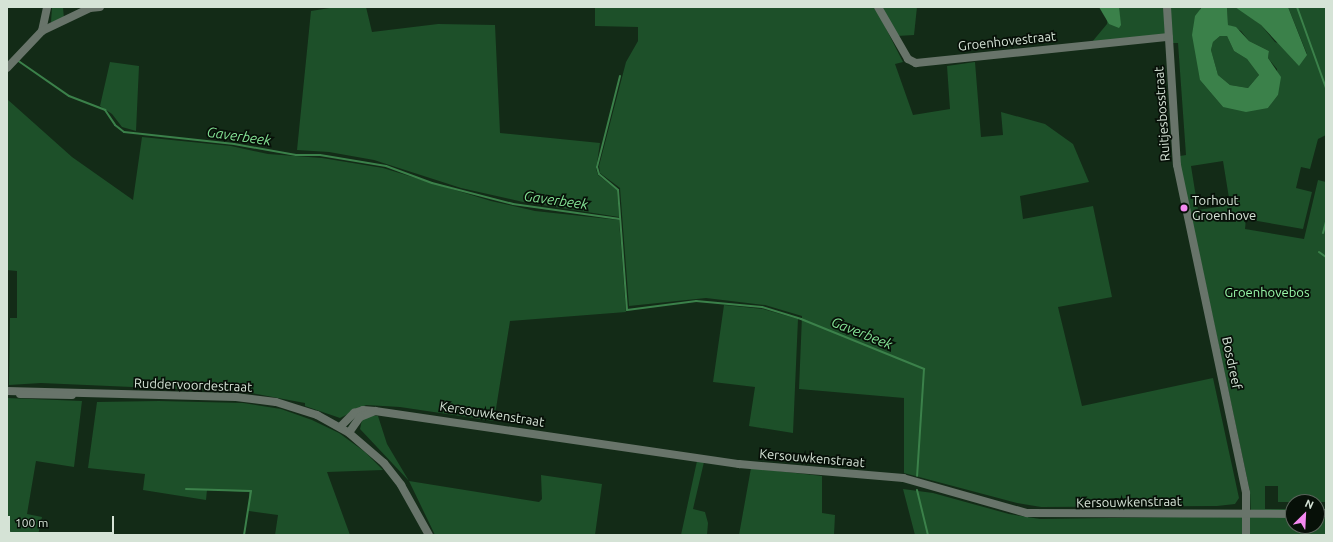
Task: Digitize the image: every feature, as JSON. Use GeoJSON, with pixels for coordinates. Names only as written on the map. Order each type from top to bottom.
{"type":"FeatureCollection","features":[{"type":"Feature","properties":{"kind":"street"},"geometry":{"type":"LineString","coordinates":[[42,31],[47,7]]}},
{"type":"Feature","properties":{"kind":"street"},"geometry":{"type":"LineString","coordinates":[[8,64],[42,31],[90,8],[100,7]]}},
{"type":"Feature","properties":{"kind":"street","name":"Groenhovestraat"},"geometry":{"type":"LineString","coordinates":[[878,7],[908,59],[916,63],[1169,37]]}},
{"type":"Feature","properties":{"kind":"street","name":"Ruitjesbosstraat"},"geometry":{"type":"LineString","coordinates":[[1167,7],[1177,165],[1188,218]]}},
{"type":"Feature","properties":{"kind":"street","name":"Bosdreef"},"geometry":{"type":"LineString","coordinates":[[1188,218],[1246,493],[1246,535]]}},
{"type":"Feature","properties":{"kind":"street","name":"Ruddervoordestraat"},"geometry":{"type":"LineString","coordinates":[[7,392],[45,397],[90,393],[257,399],[317,415],[349,433],[384,463],[401,485],[429,535]]}},
{"type":"Feature","properties":{"kind":"street","name":"Kersouwkenstraat"},"geometry":{"type":"LineString","coordinates":[[340,427],[354,413],[364,410],[375,411],[739,464],[903,478],[1033,514],[1245,513]]}},
{"type":"Feature","properties":{"kind":"street"},"geometry":{"type":"LineString","coordinates":[[349,433],[360,417],[375,411]]}},
{"type":"Feature","properties":{"kind":"street"},"geometry":{"type":"LineString","coordinates":[[1245,513],[1285,514]]}},
{"type":"Feature","properties":{"kind":"green space"},"geometry":{"type":"Polygon","coordinates":[[[52,7],[63,7],[64,19],[55,23],[51,22],[52,7]]]}},
{"type":"Feature","properties":{"kind":"green space"},"geometry":{"type":"Polygon","coordinates":[[[336,7],[366,7],[372,32],[438,24],[495,25],[500,133],[600,143],[596,169],[598,175],[617,190],[619,217],[523,202],[461,188],[374,160],[329,152],[297,150],[311,11],[336,7]]]}},
{"type":"Feature","properties":{"kind":"green space"},"geometry":{"type":"Polygon","coordinates":[[[595,7],[875,7],[903,62],[895,64],[913,115],[950,109],[947,66],[975,62],[981,137],[1003,135],[1001,112],[1045,124],[1073,144],[1089,182],[1020,196],[1023,219],[1093,206],[1112,297],[1058,307],[1082,406],[1213,378],[1239,498],[1235,504],[1217,506],[1041,507],[1017,503],[904,473],[904,398],[799,389],[802,316],[765,305],[706,298],[629,306],[620,188],[600,173],[599,166],[626,62],[638,41],[638,27],[595,26],[595,7]]]}},
{"type":"Feature","properties":{"kind":"green space"},"geometry":{"type":"Polygon","coordinates":[[[882,7],[917,7],[914,35],[897,36],[882,7]]]}},
{"type":"Feature","properties":{"kind":"green space","name":"Groenhovebos"},"geometry":{"type":"Polygon","coordinates":[[[1108,7],[1202,7],[1200,9],[1200,80],[1223,107],[1268,108],[1278,95],[1277,69],[1268,58],[1269,51],[1249,41],[1241,31],[1228,25],[1227,7],[1235,7],[1246,13],[1261,25],[1275,42],[1307,54],[1288,7],[1326,7],[1326,135],[1318,139],[1310,169],[1301,167],[1296,188],[1312,192],[1303,229],[1246,219],[1245,229],[1304,239],[1318,180],[1326,182],[1326,502],[1325,494],[1285,494],[1285,502],[1278,502],[1278,486],[1265,486],[1265,509],[1285,509],[1285,534],[1325,534],[1326,509],[1326,535],[915,535],[903,489],[933,493],[1009,514],[1040,519],[1251,516],[1250,492],[1180,164],[1180,156],[1186,155],[1178,43],[1173,43],[1172,34],[1092,42],[1107,24],[1108,7]],[[1223,161],[1191,166],[1198,210],[1224,206],[1223,199],[1229,198],[1223,161]]]}},
{"type":"Feature","properties":{"kind":"green space"},"geometry":{"type":"Polygon","coordinates":[[[1220,36],[1227,36],[1234,51],[1247,59],[1259,75],[1248,88],[1230,85],[1218,75],[1211,50],[1213,42],[1220,36]]]}},
{"type":"Feature","properties":{"kind":"green space"},"geometry":{"type":"Polygon","coordinates":[[[110,62],[139,66],[136,131],[122,127],[112,114],[100,106],[110,62]]]}},
{"type":"Feature","properties":{"kind":"green space"},"geometry":{"type":"Polygon","coordinates":[[[7,99],[72,157],[133,200],[142,137],[231,146],[268,154],[322,158],[383,168],[491,201],[535,211],[619,220],[626,312],[510,321],[494,421],[400,407],[366,405],[340,418],[305,406],[305,403],[246,392],[41,383],[9,385],[10,318],[17,318],[17,271],[7,270],[7,99]]]}},
{"type":"Feature","properties":{"kind":"green space"},"geometry":{"type":"Polygon","coordinates":[[[724,305],[763,309],[798,319],[793,433],[749,426],[755,387],[713,382],[724,305]]]}},
{"type":"Feature","properties":{"kind":"green space"},"geometry":{"type":"Polygon","coordinates":[[[7,398],[82,401],[74,467],[36,461],[27,514],[42,517],[38,535],[7,532],[7,398]]]}},
{"type":"Feature","properties":{"kind":"green space"},"geometry":{"type":"Polygon","coordinates":[[[159,401],[243,403],[281,409],[312,420],[339,433],[365,452],[383,470],[327,472],[350,535],[275,535],[278,515],[249,511],[249,492],[207,490],[206,500],[143,490],[145,474],[88,468],[97,402],[159,401]]]}},
{"type":"Feature","properties":{"kind":"green space"},"geometry":{"type":"Polygon","coordinates":[[[370,415],[378,416],[387,444],[409,481],[360,429],[362,420],[370,415]]]}},
{"type":"Feature","properties":{"kind":"green space"},"geometry":{"type":"Polygon","coordinates":[[[697,461],[704,462],[693,509],[705,512],[708,523],[707,535],[681,535],[697,461]]]}},
{"type":"Feature","properties":{"kind":"green space"},"geometry":{"type":"Polygon","coordinates":[[[751,468],[822,476],[822,513],[835,515],[834,535],[739,535],[751,468]]]}},
{"type":"Feature","properties":{"kind":"green space"},"geometry":{"type":"Polygon","coordinates":[[[541,475],[602,484],[595,535],[435,535],[409,481],[539,502],[542,499],[541,475]]]}},
{"type":"Feature","properties":{"kind":"shaded area"},"geometry":{"type":"Polygon","coordinates":[[[1099,7],[1119,7],[1121,25],[1119,28],[1109,24],[1099,7]]]}},
{"type":"Feature","properties":{"kind":"shaded area"},"geometry":{"type":"Polygon","coordinates":[[[1202,7],[1227,7],[1228,25],[1236,27],[1249,41],[1269,51],[1268,58],[1281,77],[1278,95],[1268,108],[1246,112],[1223,107],[1200,80],[1192,35],[1195,16],[1202,7]],[[1220,36],[1213,42],[1211,50],[1218,75],[1230,85],[1248,88],[1259,75],[1247,59],[1234,51],[1227,36],[1220,36]]]}},
{"type":"Feature","properties":{"kind":"shaded area"},"geometry":{"type":"Polygon","coordinates":[[[1235,7],[1288,7],[1307,55],[1299,66],[1261,25],[1235,7]]]}},
{"type":"Feature","properties":{"kind":"waterway"},"geometry":{"type":"LineString","coordinates":[[1297,7],[1326,88]]}},
{"type":"Feature","properties":{"kind":"waterway","name":"Gaverbeek"},"geometry":{"type":"LineString","coordinates":[[17,60],[69,96],[105,110],[115,125],[124,132],[234,144],[296,155],[320,155],[386,166],[432,183],[513,204],[620,219]]}},
{"type":"Feature","properties":{"kind":"waterway","name":"Gaverbeek"},"geometry":{"type":"LineString","coordinates":[[620,76],[597,167],[599,174],[618,190],[627,310],[696,301],[762,307],[801,319],[924,369],[917,476]]}},
{"type":"Feature","properties":{"kind":"waterway"},"geometry":{"type":"LineString","coordinates":[[1323,233],[1326,222]]}},
{"type":"Feature","properties":{"kind":"waterway"},"geometry":{"type":"LineString","coordinates":[[1319,252],[1326,257]]}},
{"type":"Feature","properties":{"kind":"waterway"},"geometry":{"type":"LineString","coordinates":[[186,489],[251,491],[244,535]]}},
{"type":"Feature","properties":{"kind":"waterway"},"geometry":{"type":"LineString","coordinates":[[917,490],[928,535]]}},
{"type":"Feature","properties":{"kind":"place","name":"Torhout Groenhove"},"geometry":{"type":"Point","coordinates":[1184,208]}}]}
